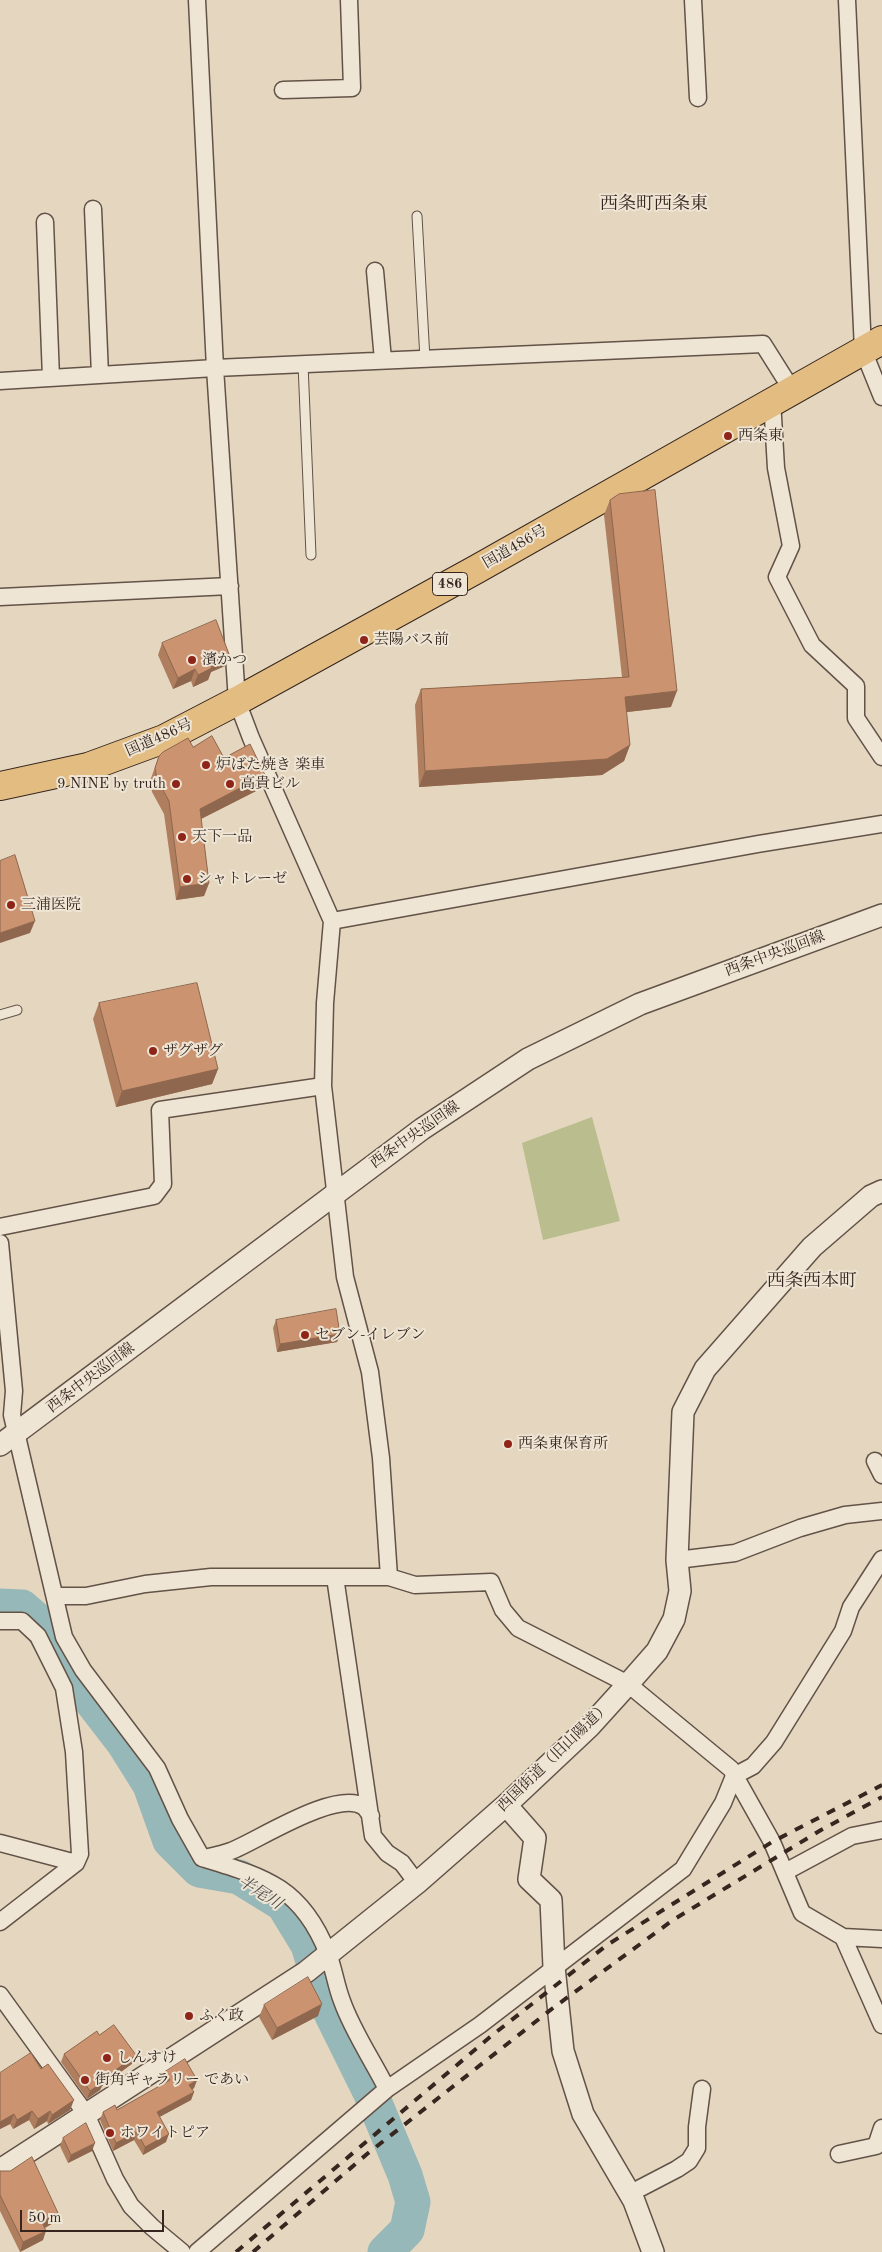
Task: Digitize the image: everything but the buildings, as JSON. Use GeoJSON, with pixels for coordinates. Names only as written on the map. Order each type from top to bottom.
{"type":"FeatureCollection","features":[{"type":"Feature","properties":{"kind":"highway","name":"国道486号"},"geometry":{"type":"LineString","coordinates":[[0,786],[88,767],[164,739],[477,569],[872,345]]}},
{"type":"Feature","properties":{"kind":"street"},"geometry":{"type":"LineString","coordinates":[[197,0],[216,368],[237,701],[251,738],[332,922],[324,1004],[323,1086],[337,1191],[345,1277],[370,1372],[381,1458],[389,1578]]}},
{"type":"Feature","properties":{"kind":"street"},"geometry":{"type":"LineString","coordinates":[[283,90],[352,88],[349,0]]}},
{"type":"Feature","properties":{"kind":"street"},"geometry":{"type":"LineString","coordinates":[[693,0],[698,98]]}},
{"type":"Feature","properties":{"kind":"street"},"geometry":{"type":"LineString","coordinates":[[847,0],[872,345],[882,397]]}},
{"type":"Feature","properties":{"kind":"street"},"geometry":{"type":"LineString","coordinates":[[93,209],[100,375]]}},
{"type":"Feature","properties":{"kind":"street"},"geometry":{"type":"LineString","coordinates":[[45,222],[51,378]]}},
{"type":"Feature","properties":{"kind":"street"},"geometry":{"type":"LineString","coordinates":[[375,271],[383,360]]}},
{"type":"Feature","properties":{"kind":"street"},"geometry":{"type":"LineString","coordinates":[[0,370],[0,381],[216,368],[763,344],[782,395],[776,468],[791,546],[777,577],[812,645],[856,686],[856,718],[882,757]]}},
{"type":"Feature","properties":{"kind":"street"},"geometry":{"type":"LineString","coordinates":[[0,597],[230,586]]}},
{"type":"Feature","properties":{"kind":"street"},"geometry":{"type":"LineString","coordinates":[[332,922],[758,844],[882,824]]}},
{"type":"Feature","properties":{"kind":"street","name":"西条中央巡回線"},"geometry":{"type":"LineString","coordinates":[[8,1440],[337,1191],[422,1129],[528,1059],[640,1004],[882,914]]}},
{"type":"Feature","properties":{"kind":"street"},"geometry":{"type":"LineString","coordinates":[[0,1227],[154,1196],[163,1184],[160,1110],[323,1086]]}},
{"type":"Feature","properties":{"kind":"street","name":"西国街道（旧山陽道）"},"geometry":{"type":"LineString","coordinates":[[0,2170],[306,1972],[417,1883],[506,1804],[590,1726],[628,1684],[657,1651],[674,1619],[680,1591],[677,1560],[683,1412],[705,1369],[812,1247],[871,1196],[882,1191]]}},
{"type":"Feature","properties":{"kind":"street"},"geometry":{"type":"LineString","coordinates":[[0,1243],[14,1391],[8,1440],[55,1596],[64,1637],[85,1674],[157,1768],[180,1819],[202,1858],[240,1868],[282,1889],[307,1914],[328,1954],[342,2002],[387,2089]]}},
{"type":"Feature","properties":{"kind":"street"},"geometry":{"type":"LineString","coordinates":[[677,1560],[735,1553],[800,1528],[844,1515],[882,1511]]}},
{"type":"Feature","properties":{"kind":"street"},"geometry":{"type":"LineString","coordinates":[[197,2252],[387,2089],[480,2025],[683,1869],[723,1803],[734,1776],[752,1766],[774,1742],[843,1631],[851,1607],[882,1559]]}},
{"type":"Feature","properties":{"kind":"street"},"geometry":{"type":"LineString","coordinates":[[55,1596],[86,1596],[145,1584],[211,1577],[389,1578],[415,1585],[491,1582],[503,1610],[518,1628],[628,1684],[732,1769],[734,1776],[772,1842],[802,1913],[843,1937],[882,1939]]}},
{"type":"Feature","properties":{"kind":"street"},"geometry":{"type":"LineString","coordinates":[[335,1577],[374,1836],[387,1853],[402,1863],[417,1883]]}},
{"type":"Feature","properties":{"kind":"street"},"geometry":{"type":"LineString","coordinates":[[0,1621],[22,1621],[38,1636],[65,1687],[74,1752],[80,1854],[76,1863],[0,1922]]}},
{"type":"Feature","properties":{"kind":"street"},"geometry":{"type":"LineString","coordinates":[[65,1687],[85,1674]]}},
{"type":"Feature","properties":{"kind":"street"},"geometry":{"type":"LineString","coordinates":[[202,1858],[230,1852],[304,1814],[342,1804],[354,1804],[364,1807],[372,1816]]}},
{"type":"Feature","properties":{"kind":"street"},"geometry":{"type":"LineString","coordinates":[[506,1804],[535,1838],[529,1879],[552,1900],[554,1967],[563,2051],[583,2114],[629,2194],[653,2252]]}},
{"type":"Feature","properties":{"kind":"street"},"geometry":{"type":"LineString","coordinates":[[785,1872],[852,1836],[882,1830]]}},
{"type":"Feature","properties":{"kind":"street"},"geometry":{"type":"LineString","coordinates":[[0,1843],[76,1863]]}},
{"type":"Feature","properties":{"kind":"street"},"geometry":{"type":"LineString","coordinates":[[843,1937],[882,2025]]}},
{"type":"Feature","properties":{"kind":"street"},"geometry":{"type":"LineString","coordinates":[[0,1994],[86,2114],[115,2179],[131,2206],[152,2228],[182,2252]]}},
{"type":"Feature","properties":{"kind":"street"},"geometry":{"type":"LineString","coordinates":[[629,2194],[677,2169],[688,2160],[697,2148],[697,2127],[702,2090]]}},
{"type":"Feature","properties":{"kind":"street"},"geometry":{"type":"LineString","coordinates":[[839,2154],[876,2146],[882,2128]]}},
{"type":"Feature","properties":{"kind":"lane"},"geometry":{"type":"LineString","coordinates":[[417,216],[424,358]]}},
{"type":"Feature","properties":{"kind":"lane"},"geometry":{"type":"LineString","coordinates":[[303,364],[311,555]]}},
{"type":"Feature","properties":{"kind":"lane"},"geometry":{"type":"LineString","coordinates":[[0,1016],[17,1010]]}},
{"type":"Feature","properties":{"kind":"green space"},"geometry":{"type":"Polygon","coordinates":[[[592,1117],[620,1221],[543,1240],[522,1143],[592,1117]]]}},
{"type":"Feature","properties":{"kind":"waterway","name":"半尾川"},"geometry":{"type":"LineString","coordinates":[[0,1606],[22,1607],[38,1621],[65,1667],[123,1742],[150,1785],[170,1841],[199,1870],[239,1877],[283,1904],[308,1945],[326,2003],[372,2096],[405,2175],[413,2202],[407,2230],[385,2252]]}},
{"type":"Feature","properties":{"kind":"railway"},"geometry":{"type":"LineString","coordinates":[[236,2252],[490,2037],[607,1945],[772,1842],[882,1785]]}},
{"type":"Feature","properties":{"kind":"railway"},"geometry":{"type":"LineString","coordinates":[[253,2252],[367,2154],[553,2008],[673,1920],[821,1830],[882,1797]]}},
{"type":"Feature","properties":{"kind":"place","name":"西条東"},"geometry":{"type":"Point","coordinates":[728,436]}},
{"type":"Feature","properties":{"kind":"place","name":"芸陽バス前"},"geometry":{"type":"Point","coordinates":[364,640]}},
{"type":"Feature","properties":{"kind":"place","name":"濱かつ"},"geometry":{"type":"Point","coordinates":[192,660]}},
{"type":"Feature","properties":{"kind":"place","name":"炉ばた焼き 楽車"},"geometry":{"type":"Point","coordinates":[206,765]}},
{"type":"Feature","properties":{"kind":"place","name":"9 NINE by truth"},"geometry":{"type":"Point","coordinates":[176,784]}},
{"type":"Feature","properties":{"kind":"place","name":"高貴ビル"},"geometry":{"type":"Point","coordinates":[230,784]}},
{"type":"Feature","properties":{"kind":"place","name":"天下一品"},"geometry":{"type":"Point","coordinates":[182,837]}},
{"type":"Feature","properties":{"kind":"place","name":"シャトレーゼ"},"geometry":{"type":"Point","coordinates":[187,879]}},
{"type":"Feature","properties":{"kind":"place","name":"三浦医院"},"geometry":{"type":"Point","coordinates":[11,905]}},
{"type":"Feature","properties":{"kind":"place","name":"ザグザグ"},"geometry":{"type":"Point","coordinates":[153,1051]}},
{"type":"Feature","properties":{"kind":"place","name":"セブン-イレブン"},"geometry":{"type":"Point","coordinates":[305,1335]}},
{"type":"Feature","properties":{"kind":"place","name":"西条東保育所"},"geometry":{"type":"Point","coordinates":[508,1444]}},
{"type":"Feature","properties":{"kind":"place","name":"ふく政"},"geometry":{"type":"Point","coordinates":[189,2016]}},
{"type":"Feature","properties":{"kind":"place","name":"しんすけ"},"geometry":{"type":"Point","coordinates":[107,2058]}},
{"type":"Feature","properties":{"kind":"place","name":"街角ギャラリー であい"},"geometry":{"type":"Point","coordinates":[85,2080]}},
{"type":"Feature","properties":{"kind":"place","name":"ホワイトピア"},"geometry":{"type":"Point","coordinates":[110,2133]}},
{"type":"Feature","properties":{"kind":"district","name":"西条町西条東"},"geometry":{"type":"Point","coordinates":[654,204]}},
{"type":"Feature","properties":{"kind":"district","name":"西条西本町"},"geometry":{"type":"Point","coordinates":[812,1281]}}]}
